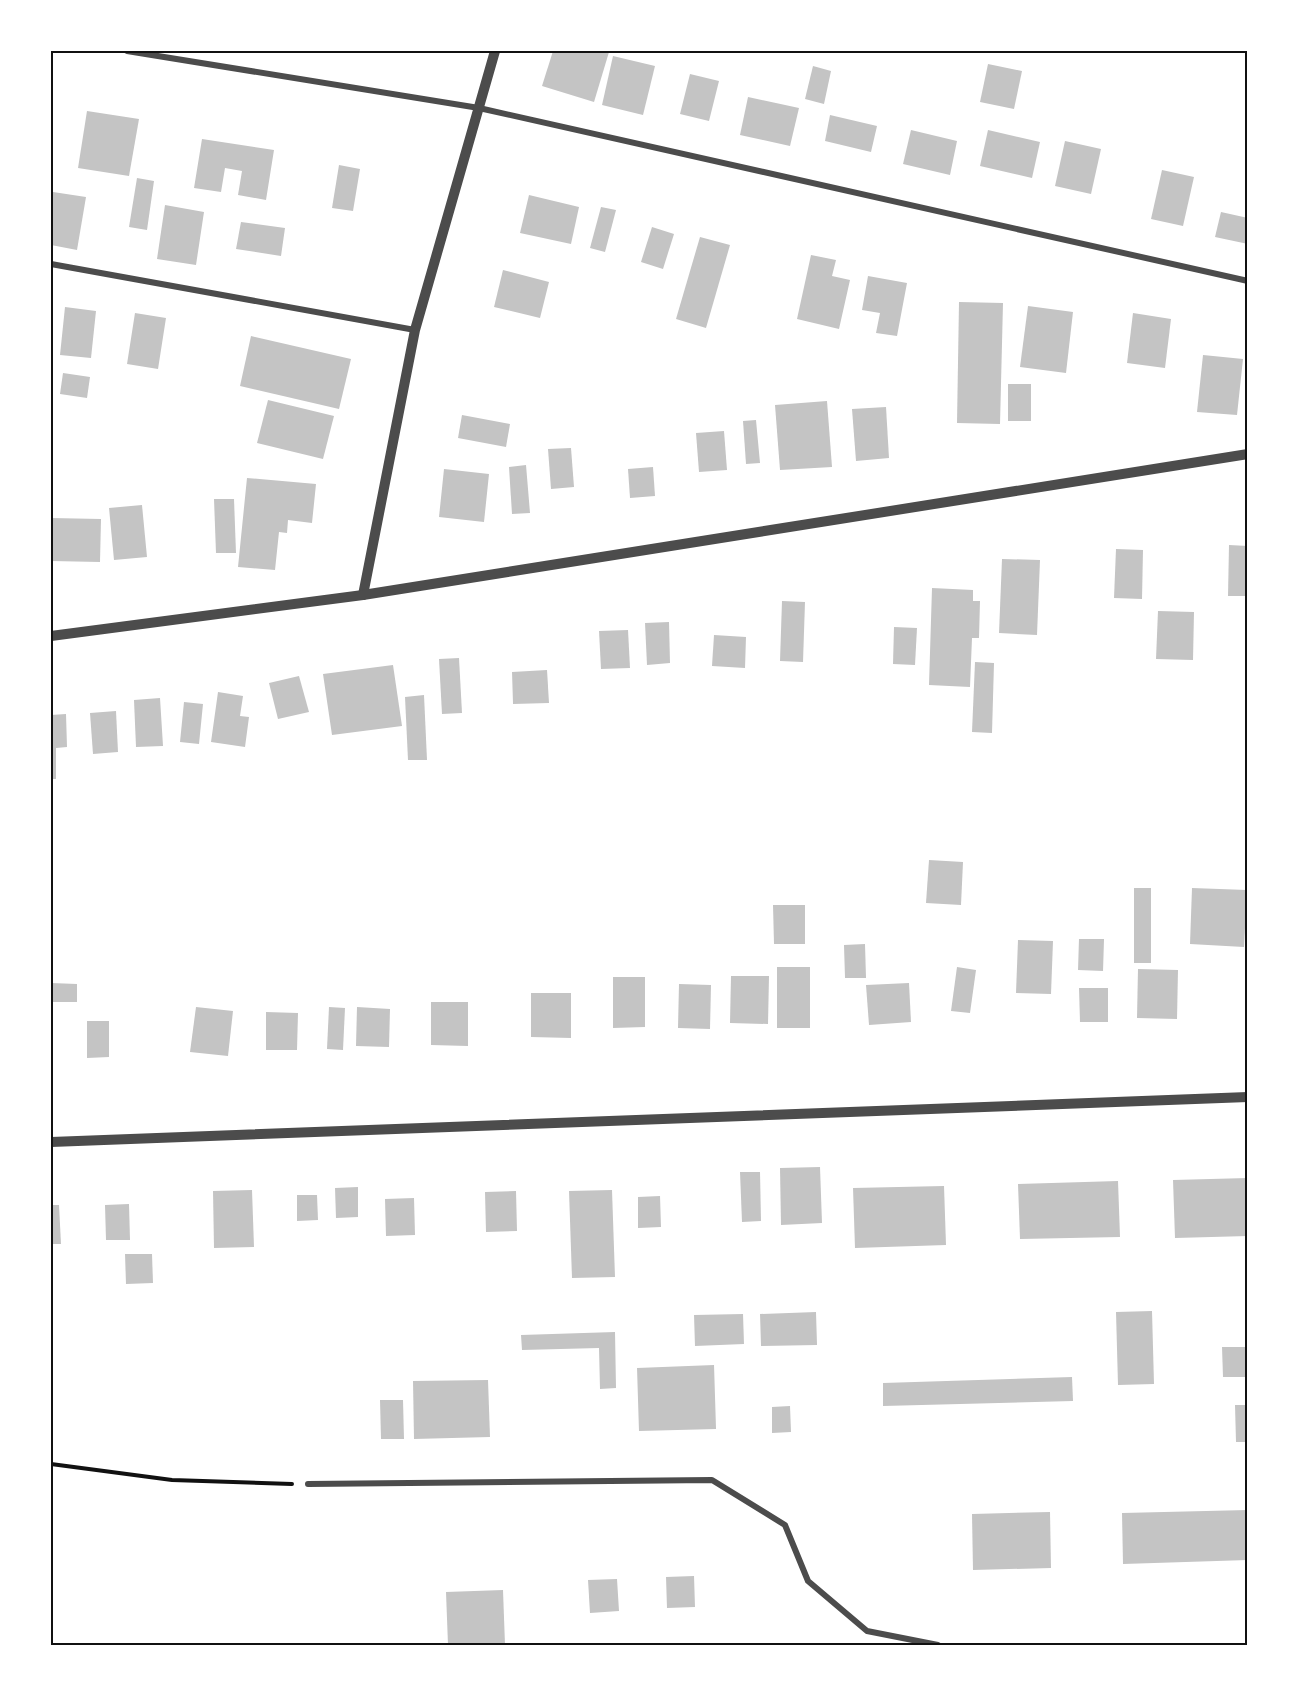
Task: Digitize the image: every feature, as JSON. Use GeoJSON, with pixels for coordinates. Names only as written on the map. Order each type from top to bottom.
{"type":"FeatureCollection","features":[{"type":"Feature","properties":{"kind":"street"},"geometry":{"type":"LineString","coordinates":[[127,51],[479,108],[1248,281]]}},
{"type":"Feature","properties":{"kind":"street"},"geometry":{"type":"LineString","coordinates":[[363,595],[415,330],[495,51]]}},
{"type":"Feature","properties":{"kind":"street"},"geometry":{"type":"LineString","coordinates":[[51,264],[415,330]]}},
{"type":"Feature","properties":{"kind":"street"},"geometry":{"type":"LineString","coordinates":[[51,636],[363,595],[1248,454]]}},
{"type":"Feature","properties":{"kind":"street"},"geometry":{"type":"LineString","coordinates":[[51,1142],[1248,1097]]}},
{"type":"Feature","properties":{"kind":"street"},"geometry":{"type":"LineString","coordinates":[[308,1484],[712,1480],[785,1525],[808,1581],[867,1631],[938,1645]]}},
{"type":"Feature","properties":{"kind":"path"},"geometry":{"type":"LineString","coordinates":[[51,1464],[172,1480],[308,1484]]}},
{"type":"Feature","properties":{"kind":"building"},"geometry":{"type":"Polygon","coordinates":[[[553,51],[609,52],[594,102],[542,86],[553,51]]]}},
{"type":"Feature","properties":{"kind":"building"},"geometry":{"type":"Polygon","coordinates":[[[613,56],[655,66],[643,115],[602,105],[613,56]]]}},
{"type":"Feature","properties":{"kind":"building"},"geometry":{"type":"Polygon","coordinates":[[[988,64],[1022,71],[1014,109],[980,102],[988,64]]]}},
{"type":"Feature","properties":{"kind":"building"},"geometry":{"type":"Polygon","coordinates":[[[813,66],[831,71],[824,104],[805,99],[813,66]]]}},
{"type":"Feature","properties":{"kind":"building"},"geometry":{"type":"Polygon","coordinates":[[[690,74],[719,81],[709,121],[680,114],[690,74]]]}},
{"type":"Feature","properties":{"kind":"building"},"geometry":{"type":"Polygon","coordinates":[[[748,97],[799,108],[790,146],[740,135],[748,97]]]}},
{"type":"Feature","properties":{"kind":"building"},"geometry":{"type":"Polygon","coordinates":[[[87,111],[139,119],[129,176],[78,168],[87,111]]]}},
{"type":"Feature","properties":{"kind":"building"},"geometry":{"type":"Polygon","coordinates":[[[830,115],[877,126],[871,152],[825,141],[830,115]]]}},
{"type":"Feature","properties":{"kind":"building"},"geometry":{"type":"Polygon","coordinates":[[[911,130],[957,141],[950,175],[903,164],[911,130]]]}},
{"type":"Feature","properties":{"kind":"building"},"geometry":{"type":"Polygon","coordinates":[[[988,130],[1040,142],[1032,178],[980,166],[988,130]]]}},
{"type":"Feature","properties":{"kind":"building"},"geometry":{"type":"Polygon","coordinates":[[[202,139],[274,150],[266,200],[238,195],[242,171],[225,168],[221,192],[194,188],[202,139]]]}},
{"type":"Feature","properties":{"kind":"building"},"geometry":{"type":"Polygon","coordinates":[[[1065,141],[1101,149],[1091,194],[1055,186],[1065,141]]]}},
{"type":"Feature","properties":{"kind":"building"},"geometry":{"type":"Polygon","coordinates":[[[339,165],[360,169],[353,211],[332,208],[339,165]]]}},
{"type":"Feature","properties":{"kind":"building"},"geometry":{"type":"Polygon","coordinates":[[[1162,170],[1194,177],[1183,226],[1151,219],[1162,170]]]}},
{"type":"Feature","properties":{"kind":"building"},"geometry":{"type":"Polygon","coordinates":[[[137,178],[154,181],[147,230],[129,227],[137,178]]]}},
{"type":"Feature","properties":{"kind":"building"},"geometry":{"type":"Polygon","coordinates":[[[53,192],[86,197],[77,250],[51,245],[53,192]]]}},
{"type":"Feature","properties":{"kind":"building"},"geometry":{"type":"Polygon","coordinates":[[[529,195],[579,207],[571,244],[520,233],[529,195]]]}},
{"type":"Feature","properties":{"kind":"building"},"geometry":{"type":"Polygon","coordinates":[[[165,205],[204,212],[196,265],[157,259],[165,205]]]}},
{"type":"Feature","properties":{"kind":"building"},"geometry":{"type":"Polygon","coordinates":[[[601,207],[616,210],[605,252],[590,248],[601,207]]]}},
{"type":"Feature","properties":{"kind":"building"},"geometry":{"type":"Polygon","coordinates":[[[1221,212],[1248,218],[1248,244],[1215,237],[1221,212]]]}},
{"type":"Feature","properties":{"kind":"building"},"geometry":{"type":"Polygon","coordinates":[[[241,222],[285,228],[281,256],[236,249],[241,222]]]}},
{"type":"Feature","properties":{"kind":"building"},"geometry":{"type":"Polygon","coordinates":[[[652,227],[674,234],[663,269],[641,262],[652,227]]]}},
{"type":"Feature","properties":{"kind":"building"},"geometry":{"type":"Polygon","coordinates":[[[700,237],[730,245],[706,328],[676,319],[700,237]]]}},
{"type":"Feature","properties":{"kind":"building"},"geometry":{"type":"Polygon","coordinates":[[[811,255],[836,260],[832,276],[850,280],[839,329],[797,319],[811,255]]]}},
{"type":"Feature","properties":{"kind":"building"},"geometry":{"type":"Polygon","coordinates":[[[503,270],[549,282],[540,318],[494,307],[503,270]]]}},
{"type":"Feature","properties":{"kind":"building"},"geometry":{"type":"Polygon","coordinates":[[[868,276],[907,283],[897,336],[876,333],[880,313],[862,310],[868,276]]]}},
{"type":"Feature","properties":{"kind":"building"},"geometry":{"type":"Polygon","coordinates":[[[959,302],[1003,303],[1000,424],[957,423],[959,302]]]}},
{"type":"Feature","properties":{"kind":"building"},"geometry":{"type":"Polygon","coordinates":[[[1028,306],[1073,312],[1066,373],[1020,367],[1028,306]]]}},
{"type":"Feature","properties":{"kind":"building"},"geometry":{"type":"Polygon","coordinates":[[[65,307],[96,311],[91,358],[60,355],[65,307]]]}},
{"type":"Feature","properties":{"kind":"building"},"geometry":{"type":"Polygon","coordinates":[[[135,313],[166,318],[158,369],[127,364],[135,313]]]}},
{"type":"Feature","properties":{"kind":"building"},"geometry":{"type":"Polygon","coordinates":[[[1133,313],[1171,319],[1165,368],[1127,363],[1133,313]]]}},
{"type":"Feature","properties":{"kind":"building"},"geometry":{"type":"Polygon","coordinates":[[[251,336],[351,359],[339,409],[240,386],[251,336]]]}},
{"type":"Feature","properties":{"kind":"building"},"geometry":{"type":"Polygon","coordinates":[[[1203,355],[1243,359],[1237,415],[1197,412],[1203,355]]]}},
{"type":"Feature","properties":{"kind":"building"},"geometry":{"type":"Polygon","coordinates":[[[63,373],[90,377],[87,398],[60,394],[63,373]]]}},
{"type":"Feature","properties":{"kind":"building"},"geometry":{"type":"Polygon","coordinates":[[[1008,384],[1031,384],[1031,421],[1008,421],[1008,384]]]}},
{"type":"Feature","properties":{"kind":"building"},"geometry":{"type":"Polygon","coordinates":[[[268,400],[334,416],[323,459],[257,443],[268,400]]]}},
{"type":"Feature","properties":{"kind":"building"},"geometry":{"type":"Polygon","coordinates":[[[827,401],[832,467],[780,470],[775,405],[827,401]]]}},
{"type":"Feature","properties":{"kind":"building"},"geometry":{"type":"Polygon","coordinates":[[[886,407],[889,458],[856,461],[852,409],[886,407]]]}},
{"type":"Feature","properties":{"kind":"building"},"geometry":{"type":"Polygon","coordinates":[[[462,415],[510,424],[506,447],[458,438],[462,415]]]}},
{"type":"Feature","properties":{"kind":"building"},"geometry":{"type":"Polygon","coordinates":[[[756,420],[760,463],[746,464],[743,421],[756,420]]]}},
{"type":"Feature","properties":{"kind":"building"},"geometry":{"type":"Polygon","coordinates":[[[724,431],[727,470],[699,472],[696,433],[724,431]]]}},
{"type":"Feature","properties":{"kind":"building"},"geometry":{"type":"Polygon","coordinates":[[[571,448],[574,487],[551,489],[548,449],[571,448]]]}},
{"type":"Feature","properties":{"kind":"building"},"geometry":{"type":"Polygon","coordinates":[[[526,465],[530,513],[512,514],[509,467],[526,465]]]}},
{"type":"Feature","properties":{"kind":"building"},"geometry":{"type":"Polygon","coordinates":[[[653,467],[655,496],[630,498],[628,469],[653,467]]]}},
{"type":"Feature","properties":{"kind":"building"},"geometry":{"type":"Polygon","coordinates":[[[444,469],[489,474],[484,522],[439,517],[444,469]]]}},
{"type":"Feature","properties":{"kind":"building"},"geometry":{"type":"Polygon","coordinates":[[[247,478],[316,484],[312,523],[288,520],[287,533],[279,532],[275,570],[238,567],[247,478]]]}},
{"type":"Feature","properties":{"kind":"building"},"geometry":{"type":"Polygon","coordinates":[[[214,499],[234,499],[236,553],[216,553],[214,499]]]}},
{"type":"Feature","properties":{"kind":"building"},"geometry":{"type":"Polygon","coordinates":[[[142,505],[147,557],[114,560],[109,508],[142,505]]]}},
{"type":"Feature","properties":{"kind":"building"},"geometry":{"type":"Polygon","coordinates":[[[51,518],[101,519],[100,562],[51,561],[51,518]]]}},
{"type":"Feature","properties":{"kind":"building"},"geometry":{"type":"Polygon","coordinates":[[[1229,545],[1248,546],[1248,596],[1228,596],[1229,545]]]}},
{"type":"Feature","properties":{"kind":"building"},"geometry":{"type":"Polygon","coordinates":[[[1116,549],[1143,550],[1142,599],[1114,598],[1116,549]]]}},
{"type":"Feature","properties":{"kind":"building"},"geometry":{"type":"Polygon","coordinates":[[[1002,559],[1040,560],[1037,635],[999,633],[1002,559]]]}},
{"type":"Feature","properties":{"kind":"building"},"geometry":{"type":"Polygon","coordinates":[[[932,588],[973,590],[973,601],[980,601],[979,638],[972,638],[970,687],[929,685],[932,588]]]}},
{"type":"Feature","properties":{"kind":"building"},"geometry":{"type":"Polygon","coordinates":[[[782,601],[805,602],[803,662],[780,661],[782,601]]]}},
{"type":"Feature","properties":{"kind":"building"},"geometry":{"type":"Polygon","coordinates":[[[1158,611],[1194,612],[1193,660],[1156,659],[1158,611]]]}},
{"type":"Feature","properties":{"kind":"building"},"geometry":{"type":"Polygon","coordinates":[[[669,622],[670,663],[647,665],[645,623],[669,622]]]}},
{"type":"Feature","properties":{"kind":"building"},"geometry":{"type":"Polygon","coordinates":[[[894,627],[917,628],[915,665],[893,664],[894,627]]]}},
{"type":"Feature","properties":{"kind":"building"},"geometry":{"type":"Polygon","coordinates":[[[628,630],[630,668],[601,669],[599,631],[628,630]]]}},
{"type":"Feature","properties":{"kind":"building"},"geometry":{"type":"Polygon","coordinates":[[[714,635],[746,637],[745,668],[712,666],[714,635]]]}},
{"type":"Feature","properties":{"kind":"building"},"geometry":{"type":"Polygon","coordinates":[[[459,658],[462,713],[442,714],[439,659],[459,658]]]}},
{"type":"Feature","properties":{"kind":"building"},"geometry":{"type":"Polygon","coordinates":[[[975,662],[994,663],[992,733],[972,732],[975,662]]]}},
{"type":"Feature","properties":{"kind":"building"},"geometry":{"type":"Polygon","coordinates":[[[393,665],[402,726],[332,735],[323,674],[393,665]]]}},
{"type":"Feature","properties":{"kind":"building"},"geometry":{"type":"Polygon","coordinates":[[[547,670],[549,703],[513,704],[512,672],[547,670]]]}},
{"type":"Feature","properties":{"kind":"building"},"geometry":{"type":"Polygon","coordinates":[[[299,676],[309,712],[278,719],[269,683],[299,676]]]}},
{"type":"Feature","properties":{"kind":"building"},"geometry":{"type":"Polygon","coordinates":[[[218,692],[243,696],[240,716],[249,717],[245,747],[211,742],[218,692]]]}},
{"type":"Feature","properties":{"kind":"building"},"geometry":{"type":"Polygon","coordinates":[[[424,695],[427,760],[408,760],[405,697],[424,695]]]}},
{"type":"Feature","properties":{"kind":"building"},"geometry":{"type":"Polygon","coordinates":[[[160,698],[163,746],[136,747],[134,700],[160,698]]]}},
{"type":"Feature","properties":{"kind":"building"},"geometry":{"type":"Polygon","coordinates":[[[184,702],[203,704],[199,744],[180,742],[184,702]]]}},
{"type":"Feature","properties":{"kind":"building"},"geometry":{"type":"Polygon","coordinates":[[[116,711],[118,752],[93,754],[90,713],[116,711]]]}},
{"type":"Feature","properties":{"kind":"building"},"geometry":{"type":"Polygon","coordinates":[[[66,714],[67,747],[56,748],[56,779],[51,779],[51,715],[66,714]]]}},
{"type":"Feature","properties":{"kind":"building"},"geometry":{"type":"Polygon","coordinates":[[[929,860],[963,862],[961,905],[926,903],[929,860]]]}},
{"type":"Feature","properties":{"kind":"building"},"geometry":{"type":"Polygon","coordinates":[[[1134,888],[1151,888],[1151,963],[1134,963],[1134,888]]]}},
{"type":"Feature","properties":{"kind":"building"},"geometry":{"type":"Polygon","coordinates":[[[1192,888],[1247,890],[1244,947],[1190,944],[1192,888]]]}},
{"type":"Feature","properties":{"kind":"building"},"geometry":{"type":"Polygon","coordinates":[[[773,905],[805,905],[805,944],[774,944],[773,905]]]}},
{"type":"Feature","properties":{"kind":"building"},"geometry":{"type":"Polygon","coordinates":[[[1079,939],[1104,939],[1103,971],[1078,970],[1079,939]]]}},
{"type":"Feature","properties":{"kind":"building"},"geometry":{"type":"Polygon","coordinates":[[[1018,940],[1053,941],[1051,994],[1016,993],[1018,940]]]}},
{"type":"Feature","properties":{"kind":"building"},"geometry":{"type":"Polygon","coordinates":[[[865,944],[866,978],[845,978],[844,945],[865,944]]]}},
{"type":"Feature","properties":{"kind":"building"},"geometry":{"type":"Polygon","coordinates":[[[777,967],[810,967],[810,1028],[777,1028],[777,967]]]}},
{"type":"Feature","properties":{"kind":"building"},"geometry":{"type":"Polygon","coordinates":[[[957,967],[976,970],[970,1013],[951,1011],[957,967]]]}},
{"type":"Feature","properties":{"kind":"building"},"geometry":{"type":"Polygon","coordinates":[[[1138,969],[1178,970],[1177,1019],[1137,1018],[1138,969]]]}},
{"type":"Feature","properties":{"kind":"building"},"geometry":{"type":"Polygon","coordinates":[[[731,976],[769,976],[768,1024],[730,1023],[731,976]]]}},
{"type":"Feature","properties":{"kind":"building"},"geometry":{"type":"Polygon","coordinates":[[[613,977],[645,977],[645,1027],[613,1028],[613,977]]]}},
{"type":"Feature","properties":{"kind":"building"},"geometry":{"type":"Polygon","coordinates":[[[51,983],[77,984],[77,1002],[51,1002],[51,983]]]}},
{"type":"Feature","properties":{"kind":"building"},"geometry":{"type":"Polygon","coordinates":[[[909,983],[911,1022],[869,1025],[866,985],[909,983]]]}},
{"type":"Feature","properties":{"kind":"building"},"geometry":{"type":"Polygon","coordinates":[[[679,984],[711,985],[710,1029],[678,1028],[679,984]]]}},
{"type":"Feature","properties":{"kind":"building"},"geometry":{"type":"Polygon","coordinates":[[[1079,988],[1108,988],[1108,1022],[1080,1022],[1079,988]]]}},
{"type":"Feature","properties":{"kind":"building"},"geometry":{"type":"Polygon","coordinates":[[[531,993],[571,993],[571,1038],[531,1037],[531,993]]]}},
{"type":"Feature","properties":{"kind":"building"},"geometry":{"type":"Polygon","coordinates":[[[431,1002],[468,1002],[468,1046],[431,1045],[431,1002]]]}},
{"type":"Feature","properties":{"kind":"building"},"geometry":{"type":"Polygon","coordinates":[[[196,1007],[233,1011],[228,1056],[190,1052],[196,1007]]]}},
{"type":"Feature","properties":{"kind":"building"},"geometry":{"type":"Polygon","coordinates":[[[329,1007],[345,1008],[343,1050],[327,1049],[329,1007]]]}},
{"type":"Feature","properties":{"kind":"building"},"geometry":{"type":"Polygon","coordinates":[[[357,1007],[390,1009],[389,1047],[356,1046],[357,1007]]]}},
{"type":"Feature","properties":{"kind":"building"},"geometry":{"type":"Polygon","coordinates":[[[266,1012],[298,1013],[297,1050],[266,1050],[266,1012]]]}},
{"type":"Feature","properties":{"kind":"building"},"geometry":{"type":"Polygon","coordinates":[[[87,1021],[109,1021],[109,1057],[87,1058],[87,1021]]]}},
{"type":"Feature","properties":{"kind":"building"},"geometry":{"type":"Polygon","coordinates":[[[820,1167],[822,1223],[781,1225],[780,1168],[820,1167]]]}},
{"type":"Feature","properties":{"kind":"building"},"geometry":{"type":"Polygon","coordinates":[[[740,1172],[760,1172],[761,1221],[742,1222],[740,1172]]]}},
{"type":"Feature","properties":{"kind":"building"},"geometry":{"type":"Polygon","coordinates":[[[1248,1178],[1248,1236],[1175,1238],[1173,1180],[1248,1178]]]}},
{"type":"Feature","properties":{"kind":"building"},"geometry":{"type":"Polygon","coordinates":[[[1118,1181],[1120,1237],[1020,1239],[1018,1184],[1118,1181]]]}},
{"type":"Feature","properties":{"kind":"building"},"geometry":{"type":"Polygon","coordinates":[[[944,1186],[946,1245],[855,1248],[853,1188],[944,1186]]]}},
{"type":"Feature","properties":{"kind":"building"},"geometry":{"type":"Polygon","coordinates":[[[358,1187],[358,1217],[336,1218],[335,1188],[358,1187]]]}},
{"type":"Feature","properties":{"kind":"building"},"geometry":{"type":"Polygon","coordinates":[[[252,1190],[254,1247],[214,1248],[213,1191],[252,1190]]]}},
{"type":"Feature","properties":{"kind":"building"},"geometry":{"type":"Polygon","coordinates":[[[612,1190],[615,1277],[572,1278],[569,1191],[612,1190]]]}},
{"type":"Feature","properties":{"kind":"building"},"geometry":{"type":"Polygon","coordinates":[[[516,1191],[517,1231],[486,1232],[485,1192],[516,1191]]]}},
{"type":"Feature","properties":{"kind":"building"},"geometry":{"type":"Polygon","coordinates":[[[297,1195],[317,1195],[318,1220],[297,1221],[297,1195]]]}},
{"type":"Feature","properties":{"kind":"building"},"geometry":{"type":"Polygon","coordinates":[[[660,1196],[661,1227],[638,1228],[638,1197],[660,1196]]]}},
{"type":"Feature","properties":{"kind":"building"},"geometry":{"type":"Polygon","coordinates":[[[414,1198],[415,1235],[386,1236],[385,1199],[414,1198]]]}},
{"type":"Feature","properties":{"kind":"building"},"geometry":{"type":"Polygon","coordinates":[[[129,1204],[130,1240],[106,1240],[105,1205],[129,1204]]]}},
{"type":"Feature","properties":{"kind":"building"},"geometry":{"type":"Polygon","coordinates":[[[51,1205],[59,1205],[61,1244],[51,1244],[51,1205]]]}},
{"type":"Feature","properties":{"kind":"building"},"geometry":{"type":"Polygon","coordinates":[[[125,1254],[152,1254],[153,1283],[126,1284],[125,1254]]]}},
{"type":"Feature","properties":{"kind":"building"},"geometry":{"type":"Polygon","coordinates":[[[1152,1311],[1154,1384],[1118,1385],[1116,1312],[1152,1311]]]}},
{"type":"Feature","properties":{"kind":"building"},"geometry":{"type":"Polygon","coordinates":[[[816,1312],[817,1345],[761,1346],[760,1314],[816,1312]]]}},
{"type":"Feature","properties":{"kind":"building"},"geometry":{"type":"Polygon","coordinates":[[[743,1314],[744,1344],[695,1346],[694,1315],[743,1314]]]}},
{"type":"Feature","properties":{"kind":"building"},"geometry":{"type":"Polygon","coordinates":[[[615,1332],[616,1388],[600,1389],[599,1348],[522,1350],[521,1335],[615,1332]]]}},
{"type":"Feature","properties":{"kind":"building"},"geometry":{"type":"Polygon","coordinates":[[[1222,1347],[1245,1347],[1246,1377],[1223,1377],[1222,1347]]]}},
{"type":"Feature","properties":{"kind":"building"},"geometry":{"type":"Polygon","coordinates":[[[714,1365],[716,1429],[639,1431],[637,1368],[714,1365]]]}},
{"type":"Feature","properties":{"kind":"building"},"geometry":{"type":"Polygon","coordinates":[[[1072,1377],[1073,1401],[883,1406],[883,1383],[1072,1377]]]}},
{"type":"Feature","properties":{"kind":"building"},"geometry":{"type":"Polygon","coordinates":[[[488,1380],[490,1437],[414,1439],[413,1381],[488,1380]]]}},
{"type":"Feature","properties":{"kind":"building"},"geometry":{"type":"Polygon","coordinates":[[[380,1400],[403,1400],[404,1439],[381,1439],[380,1400]]]}},
{"type":"Feature","properties":{"kind":"building"},"geometry":{"type":"Polygon","coordinates":[[[1235,1405],[1248,1405],[1248,1442],[1236,1442],[1235,1405]]]}},
{"type":"Feature","properties":{"kind":"building"},"geometry":{"type":"Polygon","coordinates":[[[790,1406],[791,1432],[772,1433],[772,1407],[790,1406]]]}},
{"type":"Feature","properties":{"kind":"building"},"geometry":{"type":"Polygon","coordinates":[[[1248,1510],[1248,1560],[1123,1564],[1122,1513],[1248,1510]]]}},
{"type":"Feature","properties":{"kind":"building"},"geometry":{"type":"Polygon","coordinates":[[[1050,1512],[1051,1568],[973,1570],[972,1514],[1050,1512]]]}},
{"type":"Feature","properties":{"kind":"building"},"geometry":{"type":"Polygon","coordinates":[[[694,1576],[695,1607],[667,1608],[666,1577],[694,1576]]]}},
{"type":"Feature","properties":{"kind":"building"},"geometry":{"type":"Polygon","coordinates":[[[617,1579],[619,1611],[590,1613],[588,1580],[617,1579]]]}},
{"type":"Feature","properties":{"kind":"building"},"geometry":{"type":"Polygon","coordinates":[[[503,1590],[505,1645],[448,1645],[446,1592],[503,1590]]]}}]}
